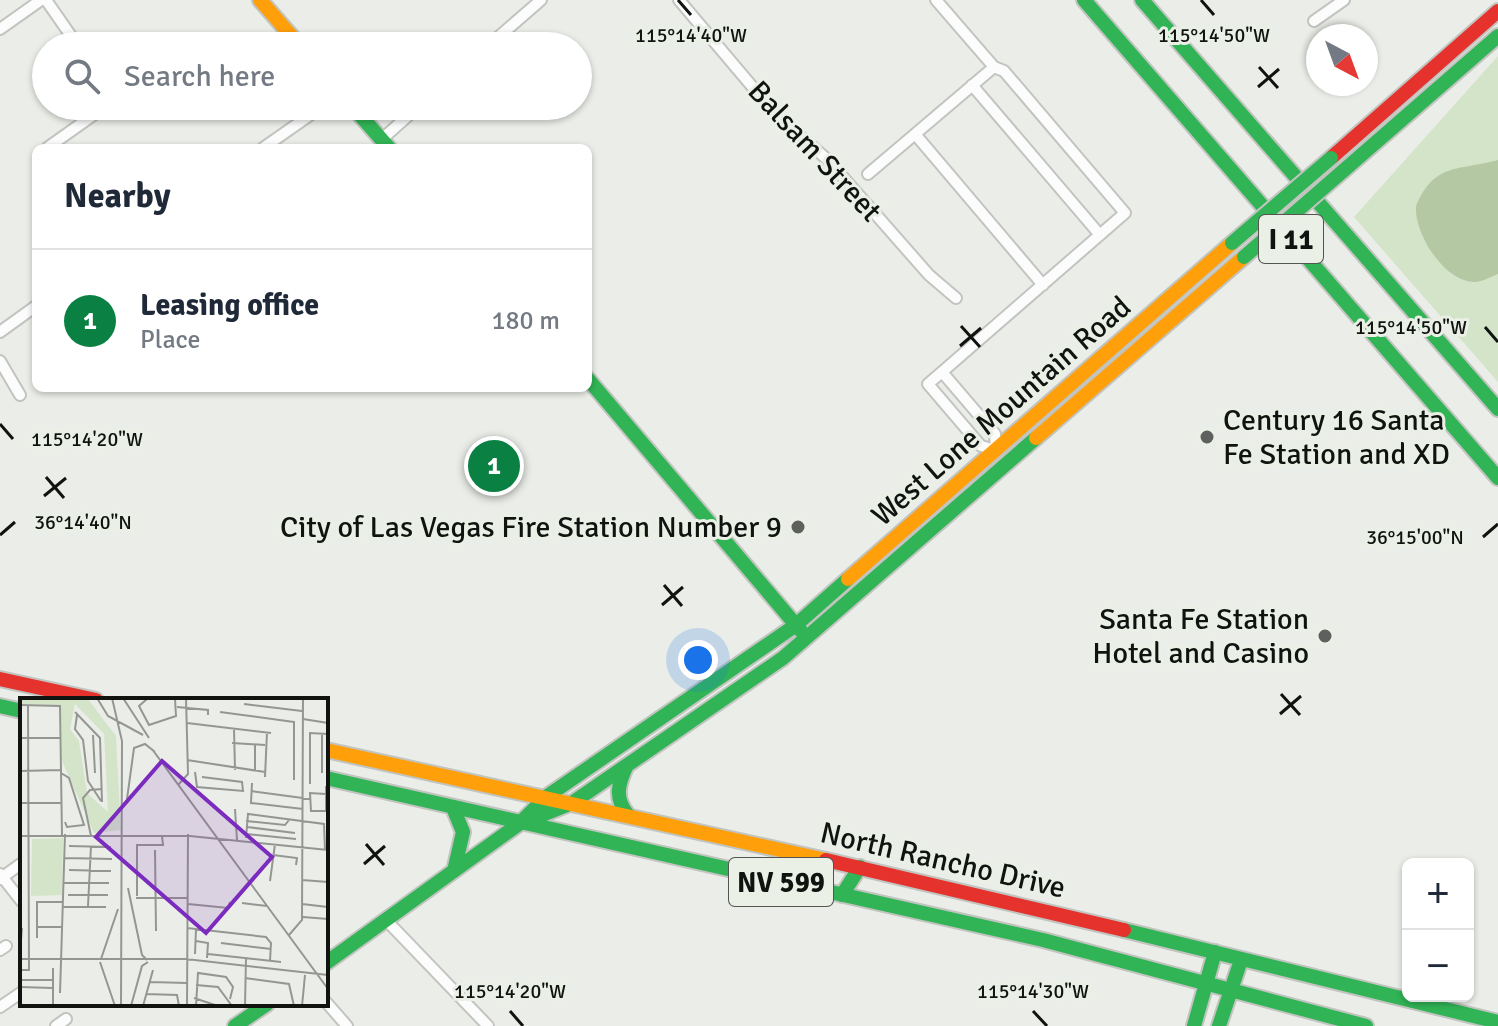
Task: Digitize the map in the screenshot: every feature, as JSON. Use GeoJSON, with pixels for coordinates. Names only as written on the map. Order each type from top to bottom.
{"type":"FeatureCollection","features":[{"type":"Feature","properties":{"kind":"main road"},"geometry":{"type":"LineString","coordinates":[[260,0],[288,32]]}},
{"type":"Feature","properties":{"kind":"main road","name":"I 11"},"geometry":{"type":"LineString","coordinates":[[1084,0],[1498,478]]}},
{"type":"Feature","properties":{"kind":"main road","name":"I 11"},"geometry":{"type":"LineString","coordinates":[[1142,0],[1498,409]]}},
{"type":"Feature","properties":{"kind":"main road","name":"West Lone Mountain Road"},"geometry":{"type":"LineString","coordinates":[[328,962],[519,824],[546,797],[796,625],[1498,11]]}},
{"type":"Feature","properties":{"kind":"main road","name":"West Lone Mountain Road"},"geometry":{"type":"LineString","coordinates":[[519,824],[572,803],[807,637],[1498,36]]}},
{"type":"Feature","properties":{"kind":"main road"},"geometry":{"type":"LineString","coordinates":[[364,120],[385,144]]}},
{"type":"Feature","properties":{"kind":"main road"},"geometry":{"type":"LineString","coordinates":[[592,384],[807,637]]}},
{"type":"Feature","properties":{"kind":"main road"},"geometry":{"type":"LineString","coordinates":[[996,450],[1007,464]]}},
{"type":"Feature","properties":{"kind":"main road"},"geometry":{"type":"LineString","coordinates":[[968,475],[979,488]]}},
{"type":"Feature","properties":{"kind":"main road"},"geometry":{"type":"LineString","coordinates":[[931,507],[936,526]]}},
{"type":"Feature","properties":{"kind":"main road"},"geometry":{"type":"LineString","coordinates":[[919,518],[936,526]]}},
{"type":"Feature","properties":{"kind":"main road"},"geometry":{"type":"LineString","coordinates":[[870,561],[880,574]]}},
{"type":"Feature","properties":{"kind":"main road"},"geometry":{"type":"LineString","coordinates":[[850,578],[861,591]]}},
{"type":"Feature","properties":{"kind":"main road"},"geometry":{"type":"LineString","coordinates":[[4,681],[86,698]]}},
{"type":"Feature","properties":{"kind":"main road"},"geometry":{"type":"LineString","coordinates":[[0,706],[20,711]]}},
{"type":"Feature","properties":{"kind":"main road","name":"North Rancho Drive"},"geometry":{"type":"LineString","coordinates":[[328,750],[860,867],[1498,1022]]}},
{"type":"Feature","properties":{"kind":"main road"},"geometry":{"type":"LineString","coordinates":[[627,765],[617,791],[618,800],[628,815]]}},
{"type":"Feature","properties":{"kind":"main road","name":"North Rancho Drive"},"geometry":{"type":"LineString","coordinates":[[328,778],[454,810],[1043,940],[1366,1026]]}},
{"type":"Feature","properties":{"kind":"main road"},"geometry":{"type":"LineString","coordinates":[[454,810],[460,818],[464,839],[454,871]]}},
{"type":"Feature","properties":{"kind":"main road"},"geometry":{"type":"LineString","coordinates":[[842,895],[860,867]]}},
{"type":"Feature","properties":{"kind":"main road"},"geometry":{"type":"LineString","coordinates":[[1194,1026],[1215,952]]}},
{"type":"Feature","properties":{"kind":"main road"},"geometry":{"type":"LineString","coordinates":[[1219,1026],[1241,960]]}},
{"type":"Feature","properties":{"kind":"main road"},"geometry":{"type":"LineString","coordinates":[[235,1026],[264,1006]]}},
{"type":"Feature","properties":{"kind":"street"},"geometry":{"type":"LineString","coordinates":[[0,29],[44,0],[68,32]]}},
{"type":"Feature","properties":{"kind":"street"},"geometry":{"type":"LineString","coordinates":[[504,32],[541,0]]}},
{"type":"Feature","properties":{"kind":"street","name":"Balsam Street"},"geometry":{"type":"LineString","coordinates":[[679,0],[777,116],[828,160],[929,275],[956,298]]}},
{"type":"Feature","properties":{"kind":"street"},"geometry":{"type":"LineString","coordinates":[[936,0],[994,67],[1004,71],[1125,213],[928,384],[981,446],[996,450],[995,434],[942,372]]}},
{"type":"Feature","properties":{"kind":"street"},"geometry":{"type":"LineString","coordinates":[[1314,21],[1344,0]]}},
{"type":"Feature","properties":{"kind":"street"},"geometry":{"type":"LineString","coordinates":[[868,174],[994,67]]}},
{"type":"Feature","properties":{"kind":"street"},"geometry":{"type":"LineString","coordinates":[[972,85],[1100,235]]}},
{"type":"Feature","properties":{"kind":"street"},"geometry":{"type":"LineString","coordinates":[[53,144],[86,120]]}},
{"type":"Feature","properties":{"kind":"street"},"geometry":{"type":"LineString","coordinates":[[269,144],[303,120]]}},
{"type":"Feature","properties":{"kind":"street"},"geometry":{"type":"LineString","coordinates":[[385,144],[406,120]]}},
{"type":"Feature","properties":{"kind":"street"},"geometry":{"type":"LineString","coordinates":[[915,134],[1043,285]]}},
{"type":"Feature","properties":{"kind":"street"},"geometry":{"type":"LineString","coordinates":[[0,332],[32,309]]}},
{"type":"Feature","properties":{"kind":"street"},"geometry":{"type":"LineString","coordinates":[[0,361],[20,395]]}},
{"type":"Feature","properties":{"kind":"street"},"geometry":{"type":"LineString","coordinates":[[20,864],[1,877],[20,900]]}},
{"type":"Feature","properties":{"kind":"street"},"geometry":{"type":"LineString","coordinates":[[387,921],[488,1026]]}},
{"type":"Feature","properties":{"kind":"street"},"geometry":{"type":"LineString","coordinates":[[0,1007],[20,993]]}},
{"type":"Feature","properties":{"kind":"street"},"geometry":{"type":"LineString","coordinates":[[328,1004],[347,1026]]}},
{"type":"Feature","properties":{"kind":"street"},"geometry":{"type":"LineString","coordinates":[[56,1026],[66,1019]]}},
{"type":"Feature","properties":{"kind":"shaded area"},"geometry":{"type":"Polygon","coordinates":[[[1498,56],[1498,382],[1354,217],[1498,56]]]}},
{"type":"Feature","properties":{"kind":"shaded area"},"geometry":{"type":"Polygon","coordinates":[[[1498,160],[1498,274],[1477,282],[1463,280],[1452,274],[1433,254],[1420,230],[1416,206],[1423,192],[1440,175],[1498,160]]]}},
{"type":"Feature","properties":{"kind":"traffic: fast"},"geometry":{"type":"LineString","coordinates":[[1084,0],[1498,478]]}},
{"type":"Feature","properties":{"kind":"traffic: fast"},"geometry":{"type":"LineString","coordinates":[[1142,0],[1498,409]]}},
{"type":"Feature","properties":{"kind":"traffic: fast"},"geometry":{"type":"LineString","coordinates":[[1343,171],[1498,36]]}},
{"type":"Feature","properties":{"kind":"traffic: fast"},"geometry":{"type":"LineString","coordinates":[[364,120],[385,144]]}},
{"type":"Feature","properties":{"kind":"traffic: fast"},"geometry":{"type":"LineString","coordinates":[[1232,243],[1331,158]]}},
{"type":"Feature","properties":{"kind":"traffic: fast"},"geometry":{"type":"LineString","coordinates":[[1244,257],[1343,171]]}},
{"type":"Feature","properties":{"kind":"traffic: fast"},"geometry":{"type":"LineString","coordinates":[[592,384],[801,631]]}},
{"type":"Feature","properties":{"kind":"traffic: fast"},"geometry":{"type":"LineString","coordinates":[[527,821],[572,803],[783,658],[1036,438]]}},
{"type":"Feature","properties":{"kind":"traffic: fast"},"geometry":{"type":"LineString","coordinates":[[328,962],[519,824],[546,797],[796,625],[848,579]]}},
{"type":"Feature","properties":{"kind":"traffic: fast"},"geometry":{"type":"LineString","coordinates":[[0,706],[20,711]]}},
{"type":"Feature","properties":{"kind":"traffic: fast"},"geometry":{"type":"LineString","coordinates":[[627,765],[621,778],[619,797],[628,815]]}},
{"type":"Feature","properties":{"kind":"traffic: fast"},"geometry":{"type":"LineString","coordinates":[[328,778],[1043,940],[1366,1026]]}},
{"type":"Feature","properties":{"kind":"traffic: fast"},"geometry":{"type":"LineString","coordinates":[[454,810],[463,832],[454,871]]}},
{"type":"Feature","properties":{"kind":"traffic: fast"},"geometry":{"type":"LineString","coordinates":[[842,895],[860,867]]}},
{"type":"Feature","properties":{"kind":"traffic: fast"},"geometry":{"type":"LineString","coordinates":[[1124,930],[1498,1022]]}},
{"type":"Feature","properties":{"kind":"traffic: fast"},"geometry":{"type":"LineString","coordinates":[[1194,1026],[1215,952]]}},
{"type":"Feature","properties":{"kind":"traffic: fast"},"geometry":{"type":"LineString","coordinates":[[1219,1026],[1241,960]]}},
{"type":"Feature","properties":{"kind":"traffic: fast"},"geometry":{"type":"LineString","coordinates":[[235,1026],[264,1006]]}},
{"type":"Feature","properties":{"kind":"traffic: slow"},"geometry":{"type":"LineString","coordinates":[[260,0],[288,32]]}},
{"type":"Feature","properties":{"kind":"traffic: slow"},"geometry":{"type":"LineString","coordinates":[[848,579],[1232,243]]}},
{"type":"Feature","properties":{"kind":"traffic: slow"},"geometry":{"type":"LineString","coordinates":[[1036,438],[1244,257]]}},
{"type":"Feature","properties":{"kind":"traffic: slow"},"geometry":{"type":"LineString","coordinates":[[328,750],[826,860]]}},
{"type":"Feature","properties":{"kind":"traffic: jam"},"geometry":{"type":"LineString","coordinates":[[1331,158],[1498,11]]}},
{"type":"Feature","properties":{"kind":"traffic: jam"},"geometry":{"type":"LineString","coordinates":[[0,679],[87,698]]}},
{"type":"Feature","properties":{"kind":"traffic: jam"},"geometry":{"type":"LineString","coordinates":[[826,860],[1124,930]]}},
{"type":"Feature","properties":{"kind":"place","name":"Century 16 Santa Fe Station and XD"},"geometry":{"type":"Point","coordinates":[1207,437]}},
{"type":"Feature","properties":{"kind":"place","name":"Leasing office"},"geometry":{"type":"Point","coordinates":[494,466]}},
{"type":"Feature","properties":{"kind":"place","name":"City of Las Vegas Fire Station Number 9"},"geometry":{"type":"Point","coordinates":[798,527]}},
{"type":"Feature","properties":{"kind":"place","name":"Santa Fe Station Hotel and Casino"},"geometry":{"type":"Point","coordinates":[1325,636]}}]}
